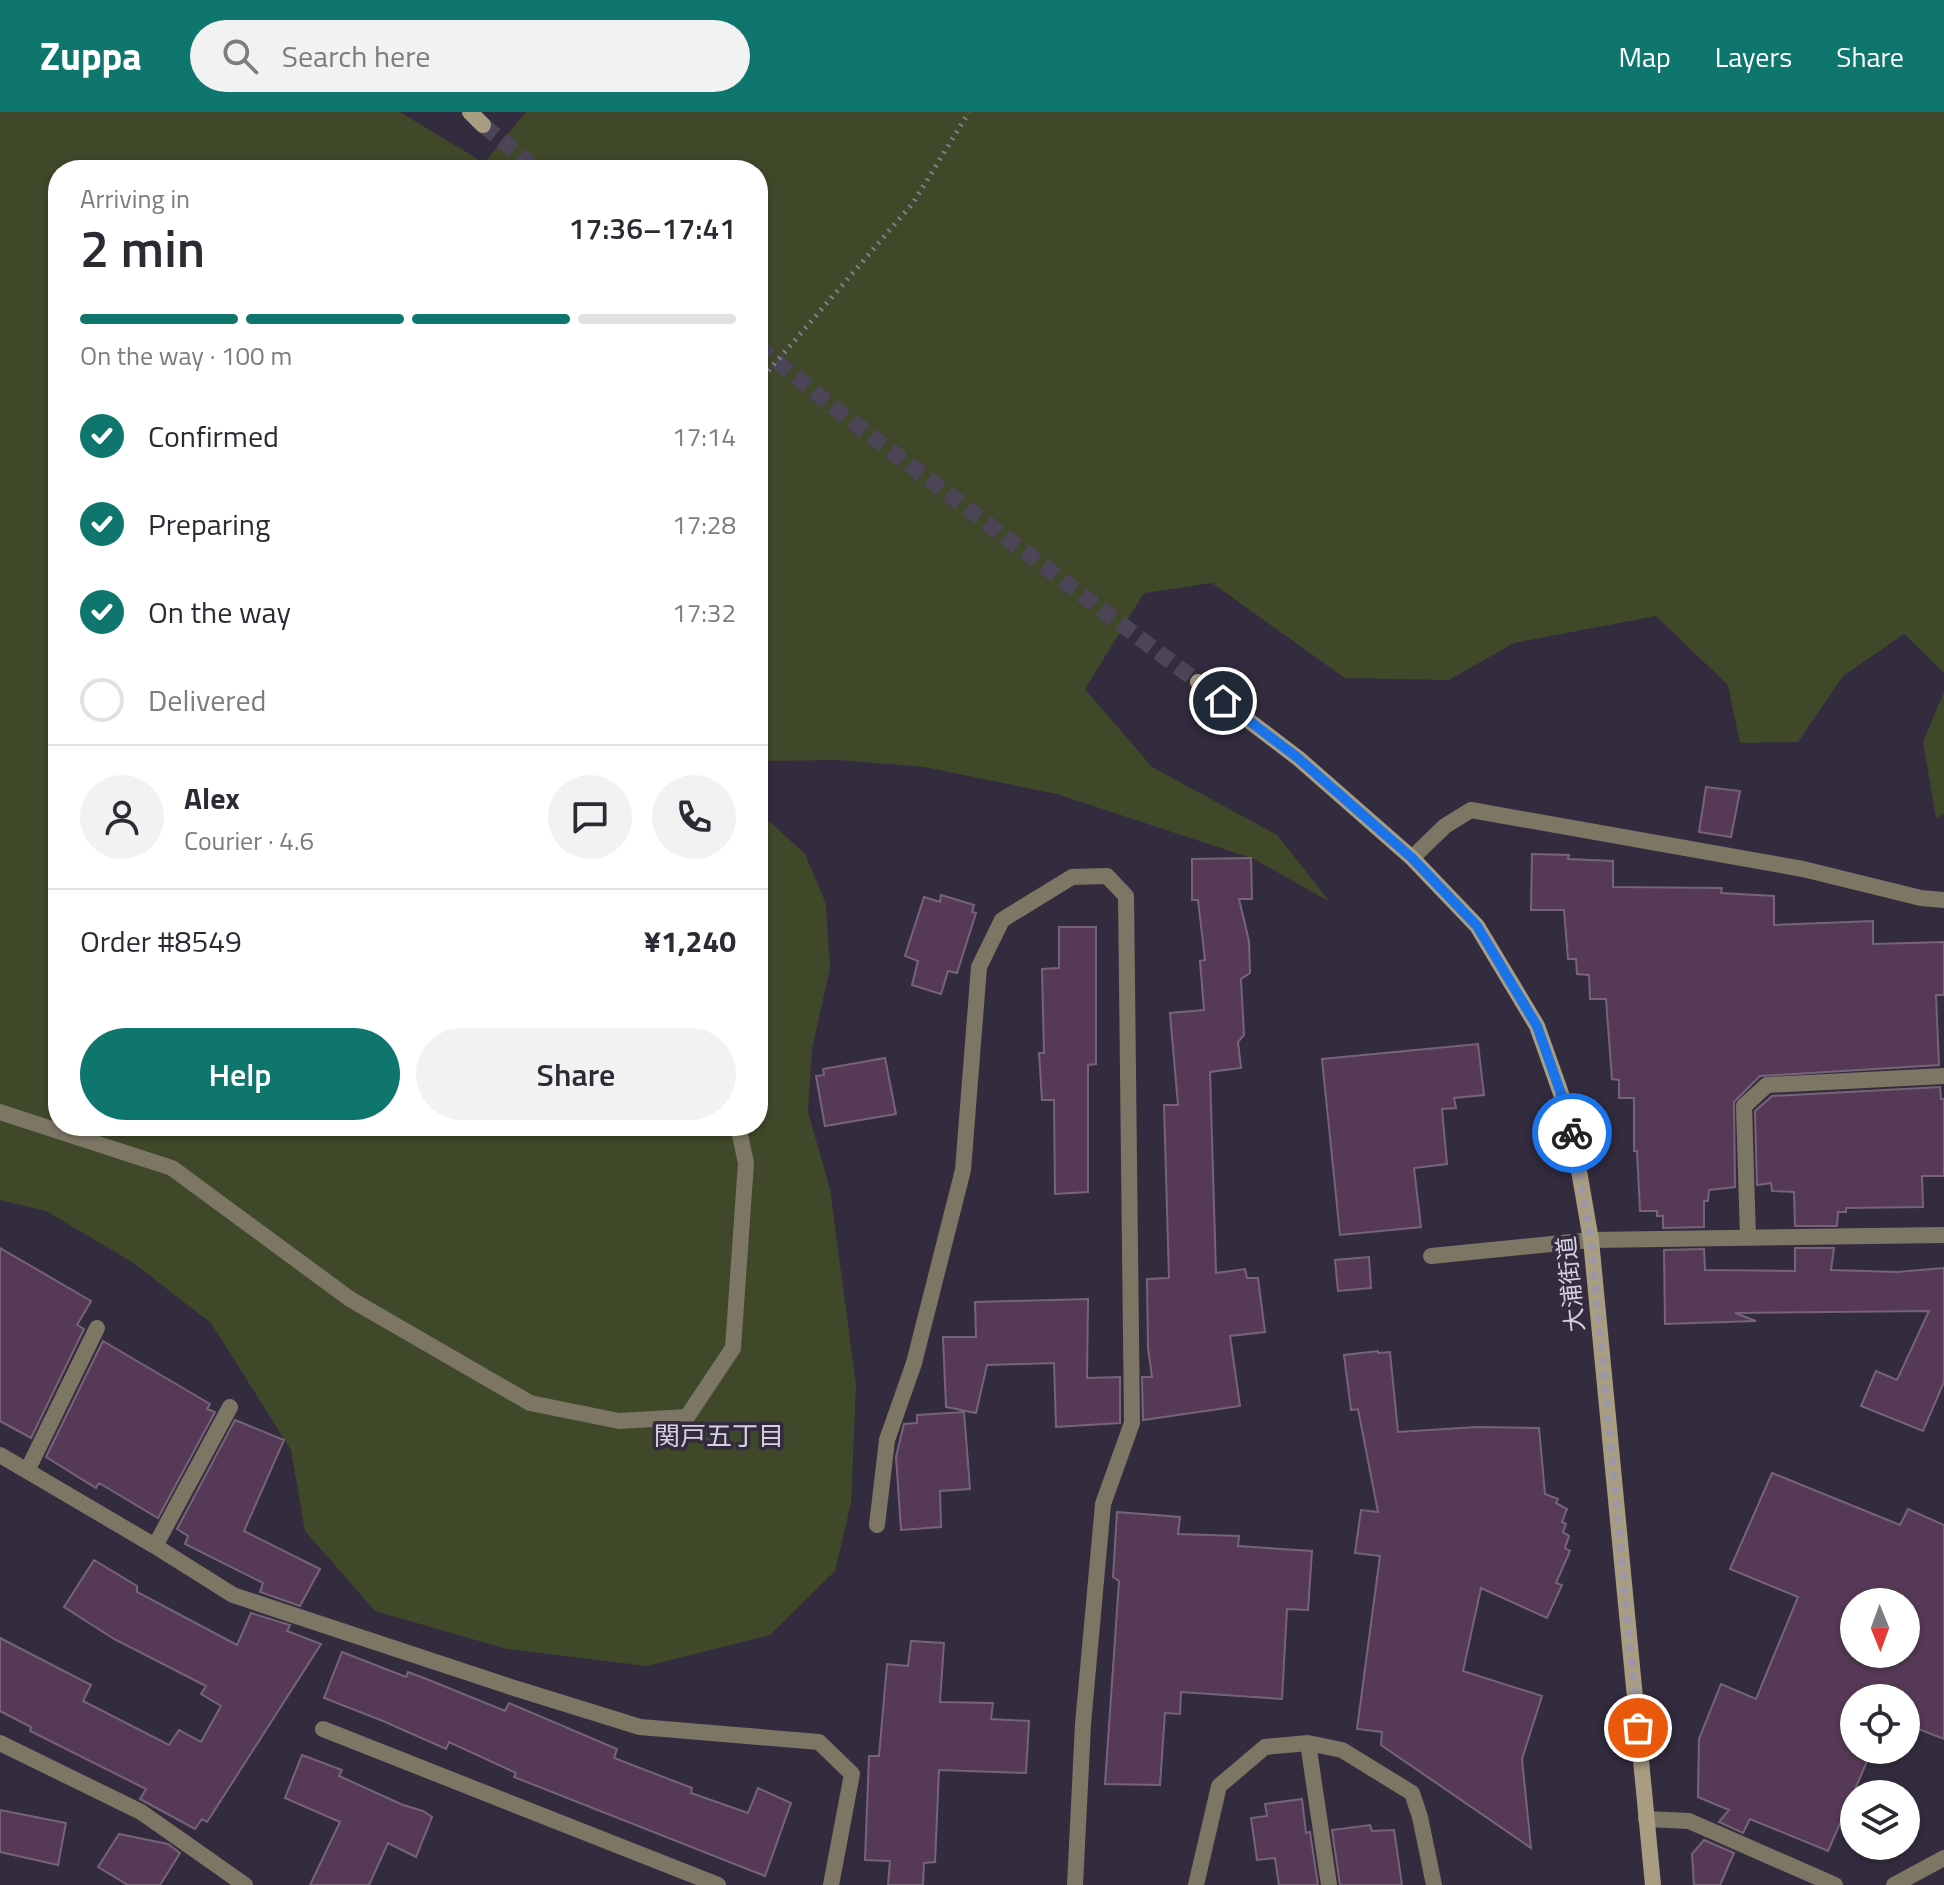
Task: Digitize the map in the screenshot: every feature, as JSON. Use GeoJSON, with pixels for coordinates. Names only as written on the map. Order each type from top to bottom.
{"type":"FeatureCollection","features":[{"type":"Feature","properties":{"kind":"street"},"geometry":{"type":"LineString","coordinates":[[470,112],[483,125]]}},
{"type":"Feature","properties":{"kind":"street","name":"大浦街道"},"geometry":{"type":"LineString","coordinates":[[1198,682],[1298,758],[1412,858],[1477,926],[1537,1026],[1570,1119],[1591,1240],[1653,1885]]}},
{"type":"Feature","properties":{"kind":"street"},"geometry":{"type":"LineString","coordinates":[[1412,858],[1445,826],[1471,810],[1803,869],[1921,898],[1944,900]]}},
{"type":"Feature","properties":{"kind":"street"},"geometry":{"type":"LineString","coordinates":[[877,1525],[887,1440],[914,1363],[963,1170],[979,967],[1002,920],[1072,877],[1107,876],[1126,896],[1132,1423],[1103,1504],[1083,1724],[1075,1885]]}},
{"type":"Feature","properties":{"kind":"street"},"geometry":{"type":"LineString","coordinates":[[1748,1238],[1744,1106],[1767,1085],[1944,1076]]}},
{"type":"Feature","properties":{"kind":"street"},"geometry":{"type":"LineString","coordinates":[[0,1112],[48,1128]]}},
{"type":"Feature","properties":{"kind":"street"},"geometry":{"type":"LineString","coordinates":[[74,1136],[172,1168],[350,1299],[530,1403],[619,1421],[687,1417],[733,1348],[746,1163],[740,1136]]}},
{"type":"Feature","properties":{"kind":"street"},"geometry":{"type":"LineString","coordinates":[[1431,1256],[1591,1240],[1944,1235]]}},
{"type":"Feature","properties":{"kind":"street"},"geometry":{"type":"LineString","coordinates":[[27,1471],[97,1328]]}},
{"type":"Feature","properties":{"kind":"street"},"geometry":{"type":"LineString","coordinates":[[155,1546],[230,1407]]}},
{"type":"Feature","properties":{"kind":"street"},"geometry":{"type":"LineString","coordinates":[[0,1455],[233,1595],[640,1727],[819,1742],[852,1774],[831,1885]]}},
{"type":"Feature","properties":{"kind":"street"},"geometry":{"type":"LineString","coordinates":[[323,1729],[718,1885]]}},
{"type":"Feature","properties":{"kind":"street"},"geometry":{"type":"LineString","coordinates":[[0,1743],[141,1812],[245,1885]]}},
{"type":"Feature","properties":{"kind":"street"},"geometry":{"type":"LineString","coordinates":[[1308,1743],[1329,1885]]}},
{"type":"Feature","properties":{"kind":"street"},"geometry":{"type":"LineString","coordinates":[[1196,1885],[1219,1786],[1265,1747],[1308,1743],[1342,1750],[1412,1793],[1434,1885]]}},
{"type":"Feature","properties":{"kind":"street"},"geometry":{"type":"LineString","coordinates":[[1646,1819],[1689,1821],[1835,1885]]}},
{"type":"Feature","properties":{"kind":"street"},"geometry":{"type":"LineString","coordinates":[[1894,1885],[1944,1858]]}},
{"type":"Feature","properties":{"kind":"path"},"geometry":{"type":"LineString","coordinates":[[768,371],[913,203],[969,112]]}},
{"type":"Feature","properties":{"kind":"green space"},"geometry":{"type":"Polygon","coordinates":[[[0,112],[400,112],[479,160],[48,160],[48,1136],[768,1136],[768,820],[805,854],[826,904],[830,968],[812,1049],[808,1112],[830,1189],[856,1385],[851,1503],[835,1571],[770,1635],[647,1666],[507,1649],[375,1611],[305,1531],[291,1450],[211,1323],[132,1262],[46,1211],[0,1200],[0,112]]]}},
{"type":"Feature","properties":{"kind":"green space"},"geometry":{"type":"Polygon","coordinates":[[[526,112],[1944,112],[1944,673],[1904,634],[1843,676],[1798,742],[1740,743],[1728,685],[1656,616],[1514,643],[1449,680],[1345,678],[1212,583],[1144,593],[1085,689],[1152,767],[1277,835],[1330,902],[1254,859],[1057,794],[924,767],[839,760],[768,761],[768,160],[486,160],[526,112]]]}},
{"type":"Feature","properties":{"kind":"green space"},"geometry":{"type":"Polygon","coordinates":[[[1944,692],[1944,814],[1936,818],[1923,742],[1944,692]]]}},
{"type":"Feature","properties":{"kind":"building"},"geometry":{"type":"Polygon","coordinates":[[[1706,787],[1740,791],[1731,837],[1699,832],[1706,787]]]}},
{"type":"Feature","properties":{"kind":"building"},"geometry":{"type":"Polygon","coordinates":[[[1532,854],[1613,861],[1613,887],[1722,888],[1721,893],[1774,896],[1774,925],[1873,921],[1873,944],[1944,942],[1944,995],[1936,995],[1939,1065],[1760,1076],[1734,1102],[1735,1187],[1709,1190],[1708,1201],[1704,1201],[1704,1227],[1663,1228],[1663,1216],[1657,1216],[1657,1211],[1640,1211],[1637,1151],[1634,1151],[1634,1098],[1619,1098],[1619,1080],[1612,1079],[1606,999],[1590,999],[1589,975],[1577,974],[1576,959],[1568,959],[1564,910],[1531,910],[1532,854]]]}},
{"type":"Feature","properties":{"kind":"building"},"geometry":{"type":"Polygon","coordinates":[[[1251,858],[1252,899],[1239,899],[1249,941],[1250,973],[1241,979],[1244,1035],[1238,1042],[1241,1068],[1210,1072],[1216,1273],[1245,1269],[1247,1278],[1258,1278],[1265,1332],[1230,1336],[1240,1406],[1143,1420],[1142,1377],[1152,1377],[1148,1348],[1147,1279],[1169,1278],[1164,1105],[1178,1105],[1170,1013],[1204,1010],[1200,961],[1205,960],[1198,900],[1192,900],[1192,859],[1251,858]]]}},
{"type":"Feature","properties":{"kind":"building"},"geometry":{"type":"Polygon","coordinates":[[[941,895],[974,905],[972,912],[976,913],[957,973],[948,971],[941,994],[912,985],[918,961],[905,956],[924,897],[940,902],[941,895]]]}},
{"type":"Feature","properties":{"kind":"building"},"geometry":{"type":"Polygon","coordinates":[[[1059,927],[1096,927],[1096,1064],[1088,1065],[1088,1192],[1055,1194],[1054,1100],[1042,1100],[1039,1053],[1044,1053],[1042,969],[1059,968],[1059,927]]]}},
{"type":"Feature","properties":{"kind":"building"},"geometry":{"type":"Polygon","coordinates":[[[1478,1044],[1484,1095],[1454,1098],[1456,1108],[1442,1109],[1447,1164],[1414,1168],[1421,1227],[1340,1235],[1322,1059],[1478,1044]]]}},
{"type":"Feature","properties":{"kind":"building"},"geometry":{"type":"Polygon","coordinates":[[[885,1058],[896,1114],[825,1126],[816,1076],[824,1075],[823,1069],[885,1058]]]}},
{"type":"Feature","properties":{"kind":"building"},"geometry":{"type":"Polygon","coordinates":[[[1940,1087],[1941,1099],[1944,1099],[1944,1176],[1922,1176],[1923,1207],[1846,1208],[1846,1212],[1838,1212],[1837,1226],[1795,1226],[1794,1192],[1772,1191],[1771,1183],[1757,1185],[1755,1111],[1772,1096],[1940,1087]]]}},
{"type":"Feature","properties":{"kind":"building"},"geometry":{"type":"Polygon","coordinates":[[[0,1248],[91,1301],[77,1325],[84,1329],[31,1438],[0,1421],[0,1248]]]}},
{"type":"Feature","properties":{"kind":"building"},"geometry":{"type":"Polygon","coordinates":[[[1795,1248],[1834,1248],[1831,1270],[1897,1272],[1944,1268],[1944,1382],[1923,1431],[1861,1406],[1876,1371],[1897,1380],[1929,1311],[1735,1313],[1756,1321],[1665,1324],[1664,1250],[1704,1249],[1705,1270],[1795,1271],[1795,1248]]]}},
{"type":"Feature","properties":{"kind":"building"},"geometry":{"type":"Polygon","coordinates":[[[1369,1257],[1371,1288],[1338,1291],[1335,1260],[1369,1257]]]}},
{"type":"Feature","properties":{"kind":"building"},"geometry":{"type":"Polygon","coordinates":[[[1088,1299],[1087,1378],[1120,1377],[1120,1423],[1056,1427],[1054,1363],[987,1365],[976,1413],[946,1407],[943,1337],[976,1337],[975,1302],[1088,1299]]]}},
{"type":"Feature","properties":{"kind":"building"},"geometry":{"type":"Polygon","coordinates":[[[103,1341],[210,1404],[207,1409],[215,1412],[158,1518],[99,1483],[96,1488],[46,1457],[103,1341]]]}},
{"type":"Feature","properties":{"kind":"building"},"geometry":{"type":"Polygon","coordinates":[[[1390,1352],[1398,1432],[1477,1427],[1539,1428],[1545,1494],[1558,1499],[1556,1503],[1567,1509],[1562,1522],[1566,1524],[1563,1532],[1569,1536],[1565,1548],[1570,1551],[1556,1583],[1562,1585],[1547,1618],[1481,1588],[1463,1671],[1542,1696],[1522,1759],[1531,1848],[1381,1745],[1382,1732],[1357,1729],[1380,1556],[1355,1553],[1361,1510],[1378,1512],[1358,1409],[1351,1410],[1344,1355],[1390,1352]]]}},
{"type":"Feature","properties":{"kind":"building"},"geometry":{"type":"Polygon","coordinates":[[[964,1412],[970,1489],[940,1491],[941,1527],[901,1530],[896,1457],[904,1424],[917,1423],[917,1415],[964,1412]]]}},
{"type":"Feature","properties":{"kind":"building"},"geometry":{"type":"Polygon","coordinates":[[[235,1420],[284,1440],[244,1531],[320,1569],[300,1606],[260,1592],[263,1583],[185,1544],[188,1536],[177,1529],[235,1420]]]}},
{"type":"Feature","properties":{"kind":"building"},"geometry":{"type":"Polygon","coordinates":[[[1772,1473],[1900,1525],[1908,1509],[1944,1525],[1944,1739],[1920,1730],[1920,1684],[1840,1684],[1840,1764],[1866,1764],[1859,1780],[1840,1780],[1840,1823],[1828,1851],[1750,1819],[1743,1833],[1719,1822],[1729,1810],[1698,1797],[1699,1739],[1721,1684],[1756,1699],[1798,1597],[1730,1569],[1772,1473]]]}},
{"type":"Feature","properties":{"kind":"building"},"geometry":{"type":"Polygon","coordinates":[[[1117,1512],[1180,1517],[1178,1534],[1239,1536],[1238,1546],[1312,1551],[1308,1610],[1287,1609],[1282,1699],[1181,1692],[1180,1714],[1165,1713],[1160,1785],[1105,1784],[1119,1581],[1113,1577],[1117,1512]]]}},
{"type":"Feature","properties":{"kind":"building"},"geometry":{"type":"Polygon","coordinates":[[[94,1560],[137,1586],[137,1592],[237,1645],[251,1613],[290,1625],[287,1631],[321,1644],[207,1822],[202,1819],[195,1829],[140,1799],[146,1789],[30,1731],[31,1727],[0,1711],[0,1638],[91,1685],[83,1701],[169,1745],[179,1730],[201,1742],[221,1706],[201,1694],[206,1686],[114,1639],[64,1607],[94,1560]]]}},
{"type":"Feature","properties":{"kind":"building"},"geometry":{"type":"Polygon","coordinates":[[[911,1641],[944,1643],[940,1702],[993,1703],[991,1719],[1029,1721],[1026,1773],[939,1770],[935,1862],[924,1863],[923,1885],[888,1885],[890,1861],[865,1860],[869,1756],[879,1756],[887,1664],[908,1666],[911,1641]]]}},
{"type":"Feature","properties":{"kind":"building"},"geometry":{"type":"Polygon","coordinates":[[[342,1652],[406,1677],[408,1672],[505,1711],[509,1703],[617,1749],[614,1758],[692,1788],[691,1793],[748,1813],[758,1788],[791,1803],[765,1876],[514,1777],[516,1773],[449,1742],[446,1749],[324,1698],[342,1652]]]}},
{"type":"Feature","properties":{"kind":"building"},"geometry":{"type":"Polygon","coordinates":[[[302,1755],[342,1770],[339,1776],[432,1817],[416,1857],[388,1843],[369,1885],[310,1885],[340,1822],[285,1798],[302,1755]]]}},
{"type":"Feature","properties":{"kind":"building"},"geometry":{"type":"Polygon","coordinates":[[[1302,1799],[1318,1885],[1279,1885],[1275,1858],[1257,1860],[1251,1818],[1267,1816],[1265,1804],[1302,1799]]]}},
{"type":"Feature","properties":{"kind":"building"},"geometry":{"type":"Polygon","coordinates":[[[0,1810],[66,1823],[58,1865],[0,1852],[0,1810]]]}},
{"type":"Feature","properties":{"kind":"building"},"geometry":{"type":"Polygon","coordinates":[[[1370,1825],[1372,1831],[1394,1830],[1402,1885],[1340,1885],[1332,1830],[1370,1825]]]}},
{"type":"Feature","properties":{"kind":"building"},"geometry":{"type":"Polygon","coordinates":[[[119,1834],[168,1844],[180,1853],[160,1885],[128,1885],[98,1867],[119,1834]]]}},
{"type":"Feature","properties":{"kind":"building"},"geometry":{"type":"Polygon","coordinates":[[[1704,1840],[1734,1853],[1720,1885],[1694,1885],[1692,1854],[1704,1840]]]}},
{"type":"Feature","properties":{"kind":"tunnel"},"geometry":{"type":"LineString","coordinates":[[483,125],[526,160]]}},
{"type":"Feature","properties":{"kind":"tunnel"},"geometry":{"type":"LineString","coordinates":[[768,354],[846,417],[1198,682]]}},
{"type":"Feature","properties":{"kind":"way so far"},"geometry":{"type":"LineString","coordinates":[[1572,1133],[1591,1240],[1638,1728]]}},
{"type":"Feature","properties":{"kind":"district","name":"関戸五丁目"},"geometry":{"type":"Point","coordinates":[719,1436]}},
{"type":"Feature","properties":{"kind":"route"},"geometry":{"type":"LineString","coordinates":[[1223,701],[1298,758],[1412,858],[1477,926],[1537,1026],[1570,1119],[1572,1133]]}}]}
